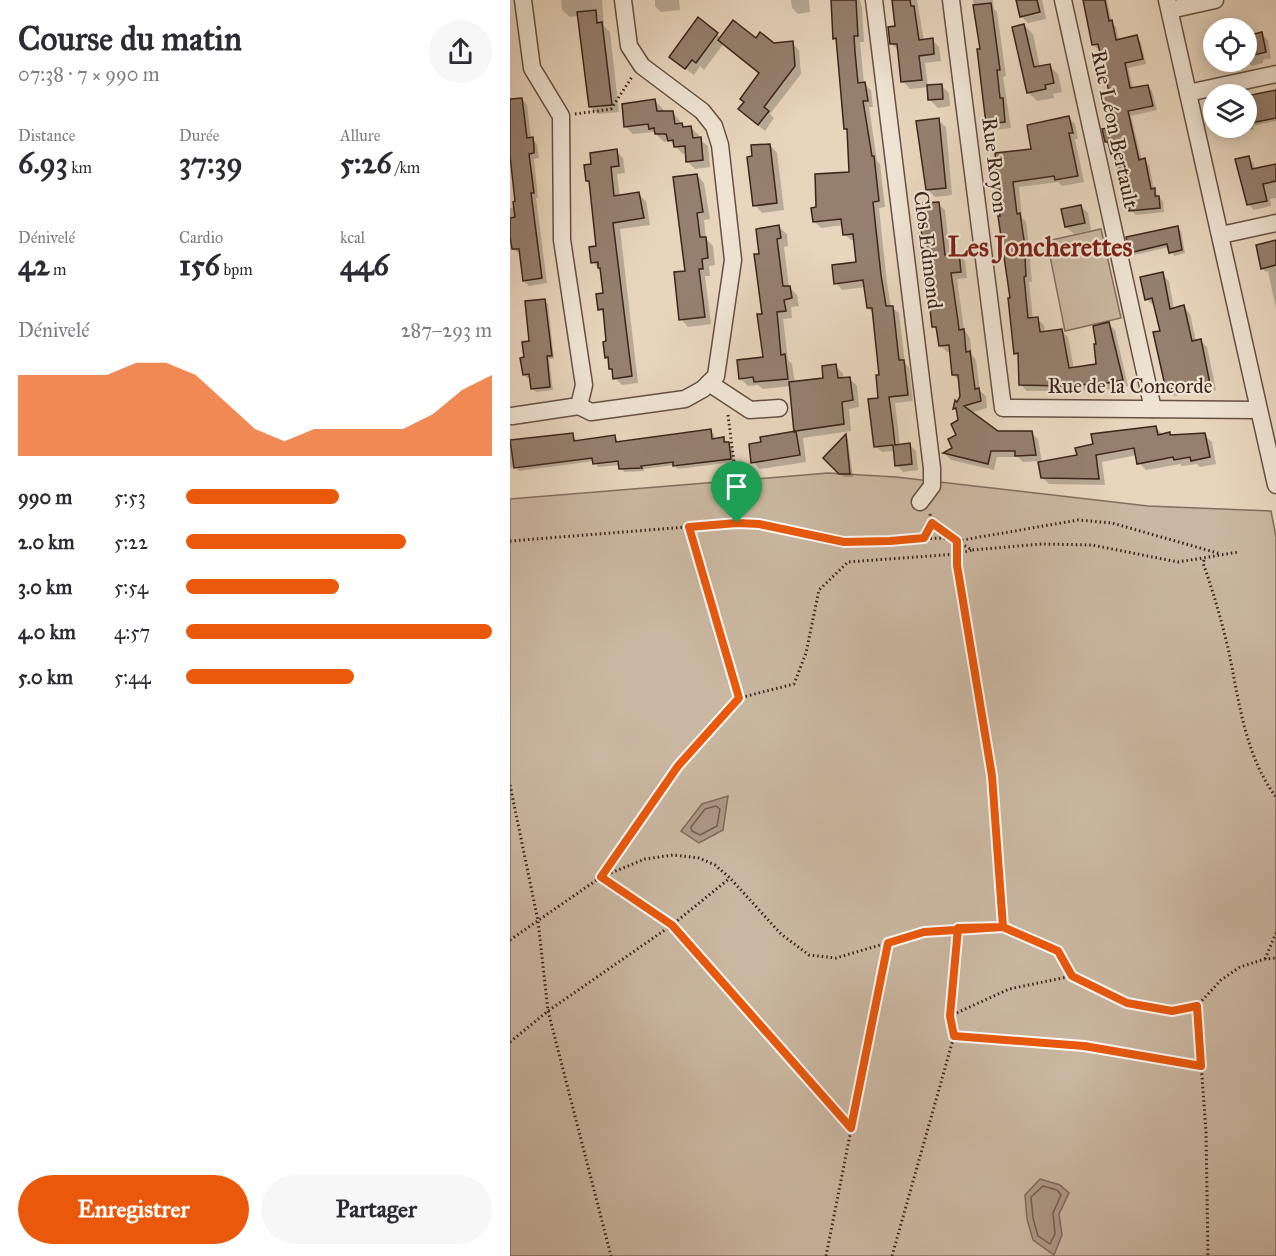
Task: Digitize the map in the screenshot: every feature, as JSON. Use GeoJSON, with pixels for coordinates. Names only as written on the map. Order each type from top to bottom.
{"type":"FeatureCollection","features":[{"type":"Feature","properties":{"kind":"street"},"geometry":{"type":"LineString","coordinates":[[523,0],[532,68],[561,116],[562,240],[584,385],[579,406]]}},
{"type":"Feature","properties":{"kind":"street"},"geometry":{"type":"LineString","coordinates":[[623,0],[629,45],[642,66],[702,111],[714,126],[720,145],[733,260],[716,388]]}},
{"type":"Feature","properties":{"kind":"street","name":"Clos Edmond"},"geometry":{"type":"LineString","coordinates":[[874,0],[932,468],[932,486],[920,502]]}},
{"type":"Feature","properties":{"kind":"street","name":"Rue Royon"},"geometry":{"type":"LineString","coordinates":[[951,0],[1003,408]]}},
{"type":"Feature","properties":{"kind":"street","name":"Rue Léon Bertault"},"geometry":{"type":"LineString","coordinates":[[1063,0],[1153,409]]}},
{"type":"Feature","properties":{"kind":"street"},"geometry":{"type":"LineString","coordinates":[[1215,0],[1168,5],[1276,485]]}},
{"type":"Feature","properties":{"kind":"street"},"geometry":{"type":"LineString","coordinates":[[1188,93],[1276,74]]}},
{"type":"Feature","properties":{"kind":"street"},"geometry":{"type":"LineString","coordinates":[[1221,235],[1276,223]]}},
{"type":"Feature","properties":{"kind":"street"},"geometry":{"type":"LineString","coordinates":[[512,416],[579,406],[591,412],[716,388],[750,410],[779,408]]}},
{"type":"Feature","properties":{"kind":"street","name":"Rue de la Concorde"},"geometry":{"type":"LineString","coordinates":[[1003,408],[1258,410]]}},
{"type":"Feature","properties":{"kind":"path"},"geometry":{"type":"LineString","coordinates":[[561,116],[611,108],[642,66]]}},
{"type":"Feature","properties":{"kind":"path"},"geometry":{"type":"LineString","coordinates":[[716,388],[727,403],[736,478],[737,523]]}},
{"type":"Feature","properties":{"kind":"path"},"geometry":{"type":"LineString","coordinates":[[920,502],[929,508],[932,523],[924,538]]}},
{"type":"Feature","properties":{"kind":"path"},"geometry":{"type":"LineString","coordinates":[[510,541],[737,523],[759,524],[844,542],[924,538],[957,541],[1078,520],[1112,523],[1224,555]]}},
{"type":"Feature","properties":{"kind":"path"},"geometry":{"type":"LineString","coordinates":[[932,523],[972,550]]}},
{"type":"Feature","properties":{"kind":"path"},"geometry":{"type":"LineString","coordinates":[[689,527],[739,698]]}},
{"type":"Feature","properties":{"kind":"path"},"geometry":{"type":"LineString","coordinates":[[957,541],[957,565],[992,776],[1003,927]]}},
{"type":"Feature","properties":{"kind":"path"},"geometry":{"type":"LineString","coordinates":[[601,877],[678,766],[739,698],[794,684],[806,652],[819,590],[848,562],[957,554],[972,550],[1042,543],[1092,545],[1178,562],[1239,552]]}},
{"type":"Feature","properties":{"kind":"path"},"geometry":{"type":"LineString","coordinates":[[1204,559],[1203,564],[1217,602],[1241,716],[1251,750],[1262,775],[1276,796]]}},
{"type":"Feature","properties":{"kind":"path"},"geometry":{"type":"LineString","coordinates":[[510,785],[538,921],[548,1011],[611,1256]]}},
{"type":"Feature","properties":{"kind":"path"},"geometry":{"type":"LineString","coordinates":[[510,940],[601,877],[645,859],[673,855],[699,858],[715,866],[730,878],[782,934],[809,955],[836,958],[924,932],[958,928],[1003,927],[1058,951],[1072,976],[1127,1003],[1172,1011],[1197,1006],[1230,972],[1265,959],[1276,958]]}},
{"type":"Feature","properties":{"kind":"path"},"geometry":{"type":"LineString","coordinates":[[601,877],[672,925],[851,1128]]}},
{"type":"Feature","properties":{"kind":"path"},"geometry":{"type":"LineString","coordinates":[[510,1042],[548,1011],[672,925],[730,878]]}},
{"type":"Feature","properties":{"kind":"path"},"geometry":{"type":"LineString","coordinates":[[892,1256],[954,1036],[950,1016],[958,928]]}},
{"type":"Feature","properties":{"kind":"path"},"geometry":{"type":"LineString","coordinates":[[1265,959],[1276,933]]}},
{"type":"Feature","properties":{"kind":"path"},"geometry":{"type":"LineString","coordinates":[[826,1256],[888,943]]}},
{"type":"Feature","properties":{"kind":"path"},"geometry":{"type":"LineString","coordinates":[[950,1016],[1009,989],[1072,976]]}},
{"type":"Feature","properties":{"kind":"path"},"geometry":{"type":"LineString","coordinates":[[1197,1006],[1206,1132],[1208,1256]]}},
{"type":"Feature","properties":{"kind":"path"},"geometry":{"type":"LineString","coordinates":[[954,1036],[1084,1046],[1201,1066]]}},
{"type":"Feature","properties":{"kind":"shaded area"},"geometry":{"type":"Polygon","coordinates":[[[1101,229],[1121,318],[1065,331],[1047,241],[1101,229]]]}},
{"type":"Feature","properties":{"kind":"shaded area"},"geometry":{"type":"Polygon","coordinates":[[[828,473],[896,477],[1148,506],[1271,511],[1276,537],[1276,1256],[510,1256],[510,499],[828,473]]]}},
{"type":"Feature","properties":{"kind":"water"},"geometry":{"type":"Polygon","coordinates":[[[728,796],[723,830],[699,843],[681,831],[702,804],[728,796]]]}},
{"type":"Feature","properties":{"kind":"water"},"geometry":{"type":"Polygon","coordinates":[[[1040,1179],[1060,1185],[1069,1193],[1059,1214],[1062,1235],[1054,1255],[1033,1240],[1027,1219],[1025,1195],[1040,1179]]]}},
{"type":"Feature","properties":{"kind":"building"},"geometry":{"type":"Polygon","coordinates":[[[831,0],[856,0],[858,36],[854,36],[855,52],[858,83],[865,82],[868,101],[863,101],[872,156],[874,156],[879,201],[873,202],[881,275],[886,306],[893,306],[899,360],[904,360],[908,395],[889,397],[895,445],[910,443],[912,464],[895,466],[893,445],[874,447],[868,399],[878,398],[876,375],[879,375],[872,308],[867,308],[863,280],[834,284],[832,265],[856,262],[853,234],[843,235],[841,219],[813,222],[811,208],[816,207],[815,174],[849,172],[847,129],[844,129],[836,38],[833,39],[831,0]]]}},
{"type":"Feature","properties":{"kind":"building"},"geometry":{"type":"Polygon","coordinates":[[[892,0],[910,0],[911,6],[914,6],[919,40],[933,38],[934,54],[919,56],[922,80],[901,82],[897,44],[890,44],[888,27],[895,26],[892,0]]]}},
{"type":"Feature","properties":{"kind":"building"},"geometry":{"type":"Polygon","coordinates":[[[1016,0],[1037,0],[1040,12],[1020,17],[1016,0]]]}},
{"type":"Feature","properties":{"kind":"building"},"geometry":{"type":"Polygon","coordinates":[[[1083,0],[1105,0],[1116,40],[1137,35],[1143,59],[1125,63],[1130,88],[1148,85],[1153,106],[1128,111],[1139,160],[1145,158],[1151,189],[1155,188],[1155,196],[1159,196],[1160,208],[1129,211],[1127,188],[1121,189],[1114,154],[1111,154],[1108,142],[1105,142],[1102,129],[1109,128],[1102,93],[1109,92],[1098,44],[1092,45],[1083,0]]]}},
{"type":"Feature","properties":{"kind":"building"},"geometry":{"type":"Polygon","coordinates":[[[991,3],[1000,70],[997,70],[1000,98],[1003,98],[1005,122],[986,124],[977,49],[980,49],[973,5],[991,3]]]}},
{"type":"Feature","properties":{"kind":"building"},"geometry":{"type":"Polygon","coordinates":[[[596,10],[597,23],[602,22],[612,105],[589,107],[577,12],[596,10]]]}},
{"type":"Feature","properties":{"kind":"building"},"geometry":{"type":"Polygon","coordinates":[[[698,17],[718,33],[696,63],[692,60],[685,69],[669,57],[698,17]]]}},
{"type":"Feature","properties":{"kind":"building"},"geometry":{"type":"Polygon","coordinates":[[[733,20],[756,38],[760,32],[774,43],[793,41],[795,66],[764,107],[769,111],[758,125],[738,109],[744,102],[740,99],[759,73],[718,40],[733,20]]]}},
{"type":"Feature","properties":{"kind":"building"},"geometry":{"type":"Polygon","coordinates":[[[1024,24],[1034,67],[1050,64],[1054,83],[1045,85],[1046,89],[1027,93],[1012,27],[1024,24]]]}},
{"type":"Feature","properties":{"kind":"building"},"geometry":{"type":"Polygon","coordinates":[[[1262,32],[1266,52],[1257,54],[1257,33],[1262,32]]]}},
{"type":"Feature","properties":{"kind":"building"},"geometry":{"type":"Polygon","coordinates":[[[942,84],[943,99],[928,100],[927,85],[942,84]]]}},
{"type":"Feature","properties":{"kind":"building"},"geometry":{"type":"Polygon","coordinates":[[[1276,90],[1276,118],[1257,122],[1257,94],[1276,90]]]}},
{"type":"Feature","properties":{"kind":"building"},"geometry":{"type":"Polygon","coordinates":[[[522,98],[527,138],[533,137],[534,153],[529,154],[534,193],[531,193],[542,278],[523,281],[519,249],[512,249],[510,236],[510,218],[515,217],[513,202],[515,201],[510,156],[510,99],[522,98]]]}},
{"type":"Feature","properties":{"kind":"building"},"geometry":{"type":"Polygon","coordinates":[[[655,99],[657,111],[673,111],[675,124],[682,123],[683,127],[691,126],[693,138],[701,137],[703,160],[686,162],[685,146],[674,147],[673,140],[668,141],[666,134],[655,134],[654,128],[649,129],[648,124],[624,127],[622,104],[655,99]]]}},
{"type":"Feature","properties":{"kind":"building"},"geometry":{"type":"Polygon","coordinates":[[[1069,116],[1073,133],[1069,133],[1078,176],[1055,180],[1054,176],[1013,182],[1017,214],[1020,213],[1024,240],[1026,276],[1024,277],[1028,318],[1038,317],[1040,332],[1062,329],[1069,368],[1096,364],[1093,326],[1109,322],[1123,380],[1064,386],[1019,385],[1018,353],[1014,354],[1008,298],[1010,298],[998,216],[1000,216],[995,153],[1031,149],[1027,125],[1069,116]]]}},
{"type":"Feature","properties":{"kind":"building"},"geometry":{"type":"Polygon","coordinates":[[[939,118],[946,188],[926,190],[916,121],[939,118]]]}},
{"type":"Feature","properties":{"kind":"building"},"geometry":{"type":"Polygon","coordinates":[[[770,144],[777,203],[753,206],[747,157],[752,156],[751,145],[770,144]]]}},
{"type":"Feature","properties":{"kind":"building"},"geometry":{"type":"Polygon","coordinates":[[[617,149],[619,166],[611,167],[614,196],[639,192],[644,218],[613,223],[632,376],[613,379],[608,357],[605,358],[603,309],[598,310],[596,294],[603,293],[600,268],[598,268],[598,262],[591,263],[589,247],[596,246],[589,181],[586,181],[584,165],[591,164],[590,153],[617,149]]]}},
{"type":"Feature","properties":{"kind":"building"},"geometry":{"type":"Polygon","coordinates":[[[1249,156],[1252,169],[1276,164],[1276,181],[1263,184],[1267,201],[1247,205],[1235,159],[1249,156]]]}},
{"type":"Feature","properties":{"kind":"building"},"geometry":{"type":"Polygon","coordinates":[[[697,174],[703,212],[697,213],[700,237],[706,237],[708,258],[702,259],[703,269],[699,269],[705,317],[679,320],[674,272],[685,271],[673,177],[697,174]]]}},
{"type":"Feature","properties":{"kind":"building"},"geometry":{"type":"Polygon","coordinates":[[[939,202],[945,255],[959,253],[961,272],[951,273],[959,330],[964,329],[966,352],[970,351],[975,389],[979,388],[981,401],[964,406],[998,431],[1032,431],[1036,455],[1015,456],[1015,451],[991,451],[988,464],[943,453],[952,448],[948,439],[956,435],[951,424],[958,420],[956,408],[953,409],[955,400],[957,402],[960,396],[958,375],[952,375],[949,345],[939,346],[936,327],[932,327],[921,228],[925,227],[922,203],[939,202]]]}},
{"type":"Feature","properties":{"kind":"building"},"geometry":{"type":"Polygon","coordinates":[[[1081,205],[1085,223],[1065,227],[1061,209],[1081,205]]]}},
{"type":"Feature","properties":{"kind":"building"},"geometry":{"type":"Polygon","coordinates":[[[779,225],[781,238],[777,239],[783,286],[790,286],[792,298],[784,300],[786,311],[777,312],[781,355],[785,354],[788,379],[754,382],[753,377],[739,379],[737,360],[763,357],[757,314],[762,314],[754,254],[759,254],[756,229],[779,225]]]}},
{"type":"Feature","properties":{"kind":"building"},"geometry":{"type":"Polygon","coordinates":[[[1178,226],[1182,250],[1169,253],[1167,244],[1129,253],[1126,237],[1178,226]]]}},
{"type":"Feature","properties":{"kind":"building"},"geometry":{"type":"Polygon","coordinates":[[[1276,240],[1276,265],[1261,269],[1256,245],[1276,240]]]}},
{"type":"Feature","properties":{"kind":"building"},"geometry":{"type":"Polygon","coordinates":[[[1163,272],[1170,309],[1184,305],[1192,341],[1201,339],[1210,384],[1189,388],[1189,385],[1166,390],[1153,332],[1160,331],[1152,298],[1145,300],[1140,277],[1163,272]]]}},
{"type":"Feature","properties":{"kind":"building"},"geometry":{"type":"Polygon","coordinates":[[[545,299],[552,356],[547,356],[550,387],[531,389],[529,374],[523,375],[520,358],[524,357],[522,342],[529,341],[525,301],[545,299]]]}},
{"type":"Feature","properties":{"kind":"building"},"geometry":{"type":"Polygon","coordinates":[[[836,364],[838,378],[850,377],[853,400],[842,402],[844,424],[796,431],[800,455],[751,463],[749,444],[761,442],[760,437],[794,431],[789,382],[823,378],[822,366],[836,364]]]}},
{"type":"Feature","properties":{"kind":"building"},"geometry":{"type":"Polygon","coordinates":[[[1156,426],[1158,435],[1170,432],[1170,435],[1205,433],[1210,457],[1191,461],[1190,457],[1174,460],[1173,457],[1137,464],[1134,448],[1096,455],[1099,479],[1041,478],[1038,462],[1077,455],[1075,448],[1093,444],[1091,434],[1156,426]]]}},
{"type":"Feature","properties":{"kind":"building"},"geometry":{"type":"Polygon","coordinates":[[[711,429],[712,439],[724,437],[724,442],[729,442],[731,459],[673,466],[673,462],[641,466],[642,468],[619,469],[618,461],[593,464],[592,458],[514,468],[510,440],[573,433],[574,441],[615,435],[616,442],[711,429]]]}},
{"type":"Feature","properties":{"kind":"building"},"geometry":{"type":"Polygon","coordinates":[[[846,434],[850,474],[839,474],[823,458],[846,434]]]}},
{"type":"Feature","properties":{"kind":"district","name":"Les Joncherettes"},"geometry":{"type":"Point","coordinates":[1040,246]}},
{"type":"Feature","properties":{"kind":"route"},"geometry":{"type":"LineString","coordinates":[[737,523],[689,527],[739,698],[678,766],[601,877],[672,925],[851,1128],[888,943],[924,932],[958,928],[1003,927],[1058,951],[1072,976],[1127,1003],[1172,1011],[1197,1006],[1201,1066],[1084,1046],[954,1036],[950,1016],[958,928],[1003,927],[992,776],[957,565],[957,541],[932,523],[924,538],[844,542],[759,524],[737,523]]}}]}
